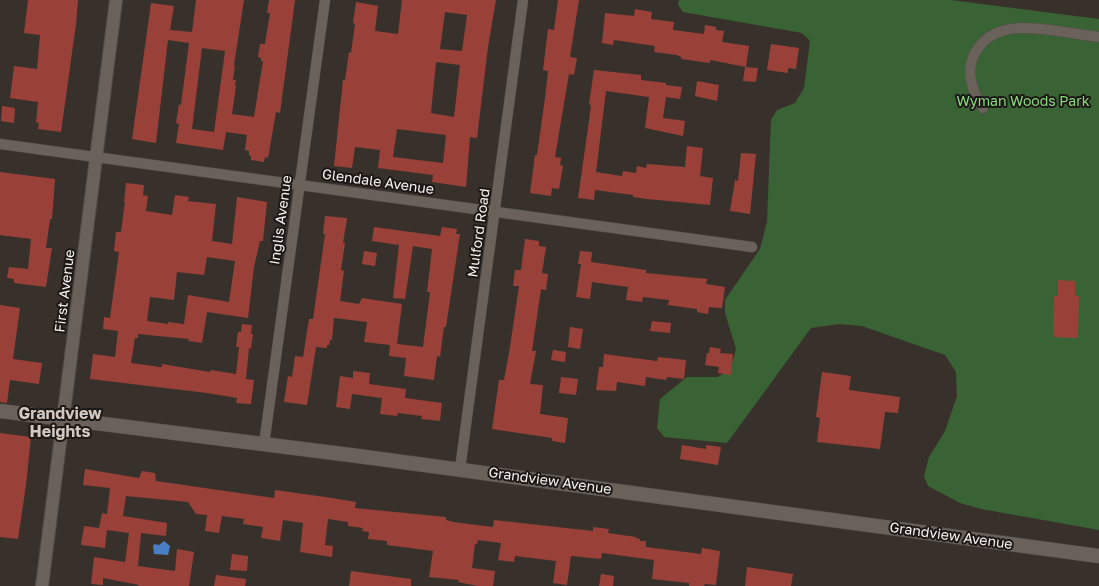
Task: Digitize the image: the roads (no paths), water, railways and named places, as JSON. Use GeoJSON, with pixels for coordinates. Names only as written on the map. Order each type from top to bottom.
{"type":"FeatureCollection","features":[{"type":"Feature","properties":{"kind":"main road","name":"Grandview Avenue"},"geometry":{"type":"LineString","coordinates":[[0,411],[460,469],[1099,556]]}},
{"type":"Feature","properties":{"kind":"street","name":"First Avenue"},"geometry":{"type":"LineString","coordinates":[[42,586],[116,0]]}},
{"type":"Feature","properties":{"kind":"street","name":"Inglis Avenue"},"geometry":{"type":"LineString","coordinates":[[264,444],[325,0]]}},
{"type":"Feature","properties":{"kind":"street","name":"Mulford Road"},"geometry":{"type":"LineString","coordinates":[[460,469],[524,0]]}},
{"type":"Feature","properties":{"kind":"street"},"geometry":{"type":"LineString","coordinates":[[983,108],[974,90],[970,66],[975,51],[982,42],[992,35],[1000,31],[1018,28],[1099,38]]}},
{"type":"Feature","properties":{"kind":"street","name":"Glendale Avenue"},"geometry":{"type":"LineString","coordinates":[[0,144],[752,247]]}},
{"type":"Feature","properties":{"kind":"water"},"geometry":{"type":"Polygon","coordinates":[[[164,541],[170,546],[168,555],[154,554],[154,544],[159,545],[164,541]]]}},
{"type":"Feature","properties":{"kind":"district","name":"Grandview Heights"},"geometry":{"type":"Point","coordinates":[60,423]}},
{"type":"Feature","properties":{"kind":"park label","name":"Wyman Woods Park"},"geometry":{"type":"Point","coordinates":[1023,102]}}]}
